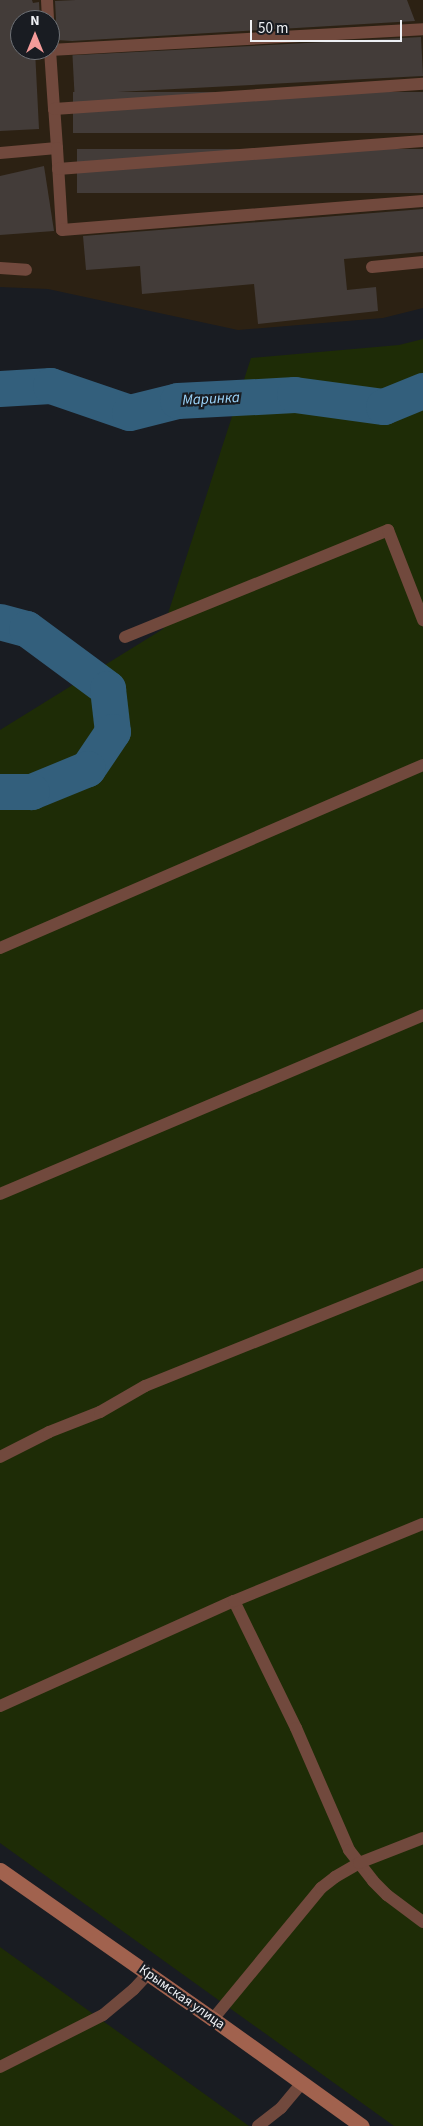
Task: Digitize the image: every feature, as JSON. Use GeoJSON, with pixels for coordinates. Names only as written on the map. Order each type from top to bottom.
{"type":"FeatureCollection","features":[{"type":"Feature","properties":{"kind":"main road","name":"Крымская улица"},"geometry":{"type":"LineString","coordinates":[[0,1870],[362,2126]]}},
{"type":"Feature","properties":{"kind":"lane"},"geometry":{"type":"LineString","coordinates":[[60,49],[423,29]]}},
{"type":"Feature","properties":{"kind":"lane"},"geometry":{"type":"LineString","coordinates":[[51,60],[62,230],[423,201]]}},
{"type":"Feature","properties":{"kind":"lane"},"geometry":{"type":"LineString","coordinates":[[54,109],[423,84]]}},
{"type":"Feature","properties":{"kind":"lane"},"geometry":{"type":"LineString","coordinates":[[58,169],[423,141]]}},
{"type":"Feature","properties":{"kind":"lane"},"geometry":{"type":"LineString","coordinates":[[0,153],[57,148]]}},
{"type":"Feature","properties":{"kind":"lane"},"geometry":{"type":"LineString","coordinates":[[372,267],[423,262]]}},
{"type":"Feature","properties":{"kind":"lane"},"geometry":{"type":"LineString","coordinates":[[0,268],[26,270]]}},
{"type":"Feature","properties":{"kind":"lane"},"geometry":{"type":"LineString","coordinates":[[125,637],[388,530],[423,620]]}},
{"type":"Feature","properties":{"kind":"lane"},"geometry":{"type":"LineString","coordinates":[[0,948],[423,766]]}},
{"type":"Feature","properties":{"kind":"lane"},"geometry":{"type":"LineString","coordinates":[[0,1194],[423,1016]]}},
{"type":"Feature","properties":{"kind":"lane"},"geometry":{"type":"LineString","coordinates":[[0,1457],[49,1432],[100,1412],[144,1386],[423,1274]]}},
{"type":"Feature","properties":{"kind":"lane"},"geometry":{"type":"LineString","coordinates":[[0,1706],[234,1601],[423,1524]]}},
{"type":"Feature","properties":{"kind":"lane"},"geometry":{"type":"LineString","coordinates":[[234,1601],[296,1728],[349,1850],[387,1895],[423,1922]]}},
{"type":"Feature","properties":{"kind":"lane"},"geometry":{"type":"LineString","coordinates":[[213,2019],[321,1888],[335,1877],[359,1864],[423,1838]]}},
{"type":"Feature","properties":{"kind":"lane"},"geometry":{"type":"LineString","coordinates":[[0,2066],[103,2015],[129,1994],[148,1974]]}},
{"type":"Feature","properties":{"kind":"lane"},"geometry":{"type":"LineString","coordinates":[[258,2126],[281,2108],[302,2083]]}},
{"type":"Feature","properties":{"kind":"shaded area"},"geometry":{"type":"Polygon","coordinates":[[[0,0],[423,0],[423,308],[383,318],[238,330],[48,289],[0,287],[0,0]]]}},
{"type":"Feature","properties":{"kind":"green space"},"geometry":{"type":"Polygon","coordinates":[[[423,339],[423,2126],[394,2126],[0,1843],[0,730],[163,629],[251,358],[399,345],[423,339]]]}},
{"type":"Feature","properties":{"kind":"green space"},"geometry":{"type":"Polygon","coordinates":[[[0,1947],[249,2126],[0,2126],[0,1947]]]}},
{"type":"Feature","properties":{"kind":"building"},"geometry":{"type":"Polygon","coordinates":[[[0,0],[32,0],[33,3],[39,2],[39,10],[10,10],[10,60],[36,60],[39,129],[0,131],[0,0]]]}},
{"type":"Feature","properties":{"kind":"building"},"geometry":{"type":"Polygon","coordinates":[[[407,0],[415,21],[72,41],[60,40],[60,10],[55,10],[55,1],[407,0]]]}},
{"type":"Feature","properties":{"kind":"building"},"geometry":{"type":"Polygon","coordinates":[[[421,37],[423,76],[75,94],[72,55],[421,37]]]}},
{"type":"Feature","properties":{"kind":"building"},"geometry":{"type":"Polygon","coordinates":[[[73,92],[423,92],[423,133],[73,133],[73,92]]]}},
{"type":"Feature","properties":{"kind":"building"},"geometry":{"type":"Polygon","coordinates":[[[77,149],[423,149],[423,193],[77,193],[77,149]]]}},
{"type":"Feature","properties":{"kind":"building"},"geometry":{"type":"Polygon","coordinates":[[[44,166],[54,231],[0,235],[0,176],[44,166]]]}},
{"type":"Feature","properties":{"kind":"building"},"geometry":{"type":"Polygon","coordinates":[[[423,209],[423,252],[344,259],[347,290],[376,287],[378,311],[258,324],[254,284],[142,294],[140,266],[86,270],[83,236],[423,209]]]}},
{"type":"Feature","properties":{"kind":"waterway","name":"Маринка"},"geometry":{"type":"LineString","coordinates":[[0,389],[51,386],[130,413],[178,401],[295,395],[384,407],[423,391]]}},
{"type":"Feature","properties":{"kind":"waterway","name":"Маринка"},"geometry":{"type":"LineString","coordinates":[[0,622],[27,629],[108,689],[113,732],[88,769],[32,792],[0,792]]}}]}
